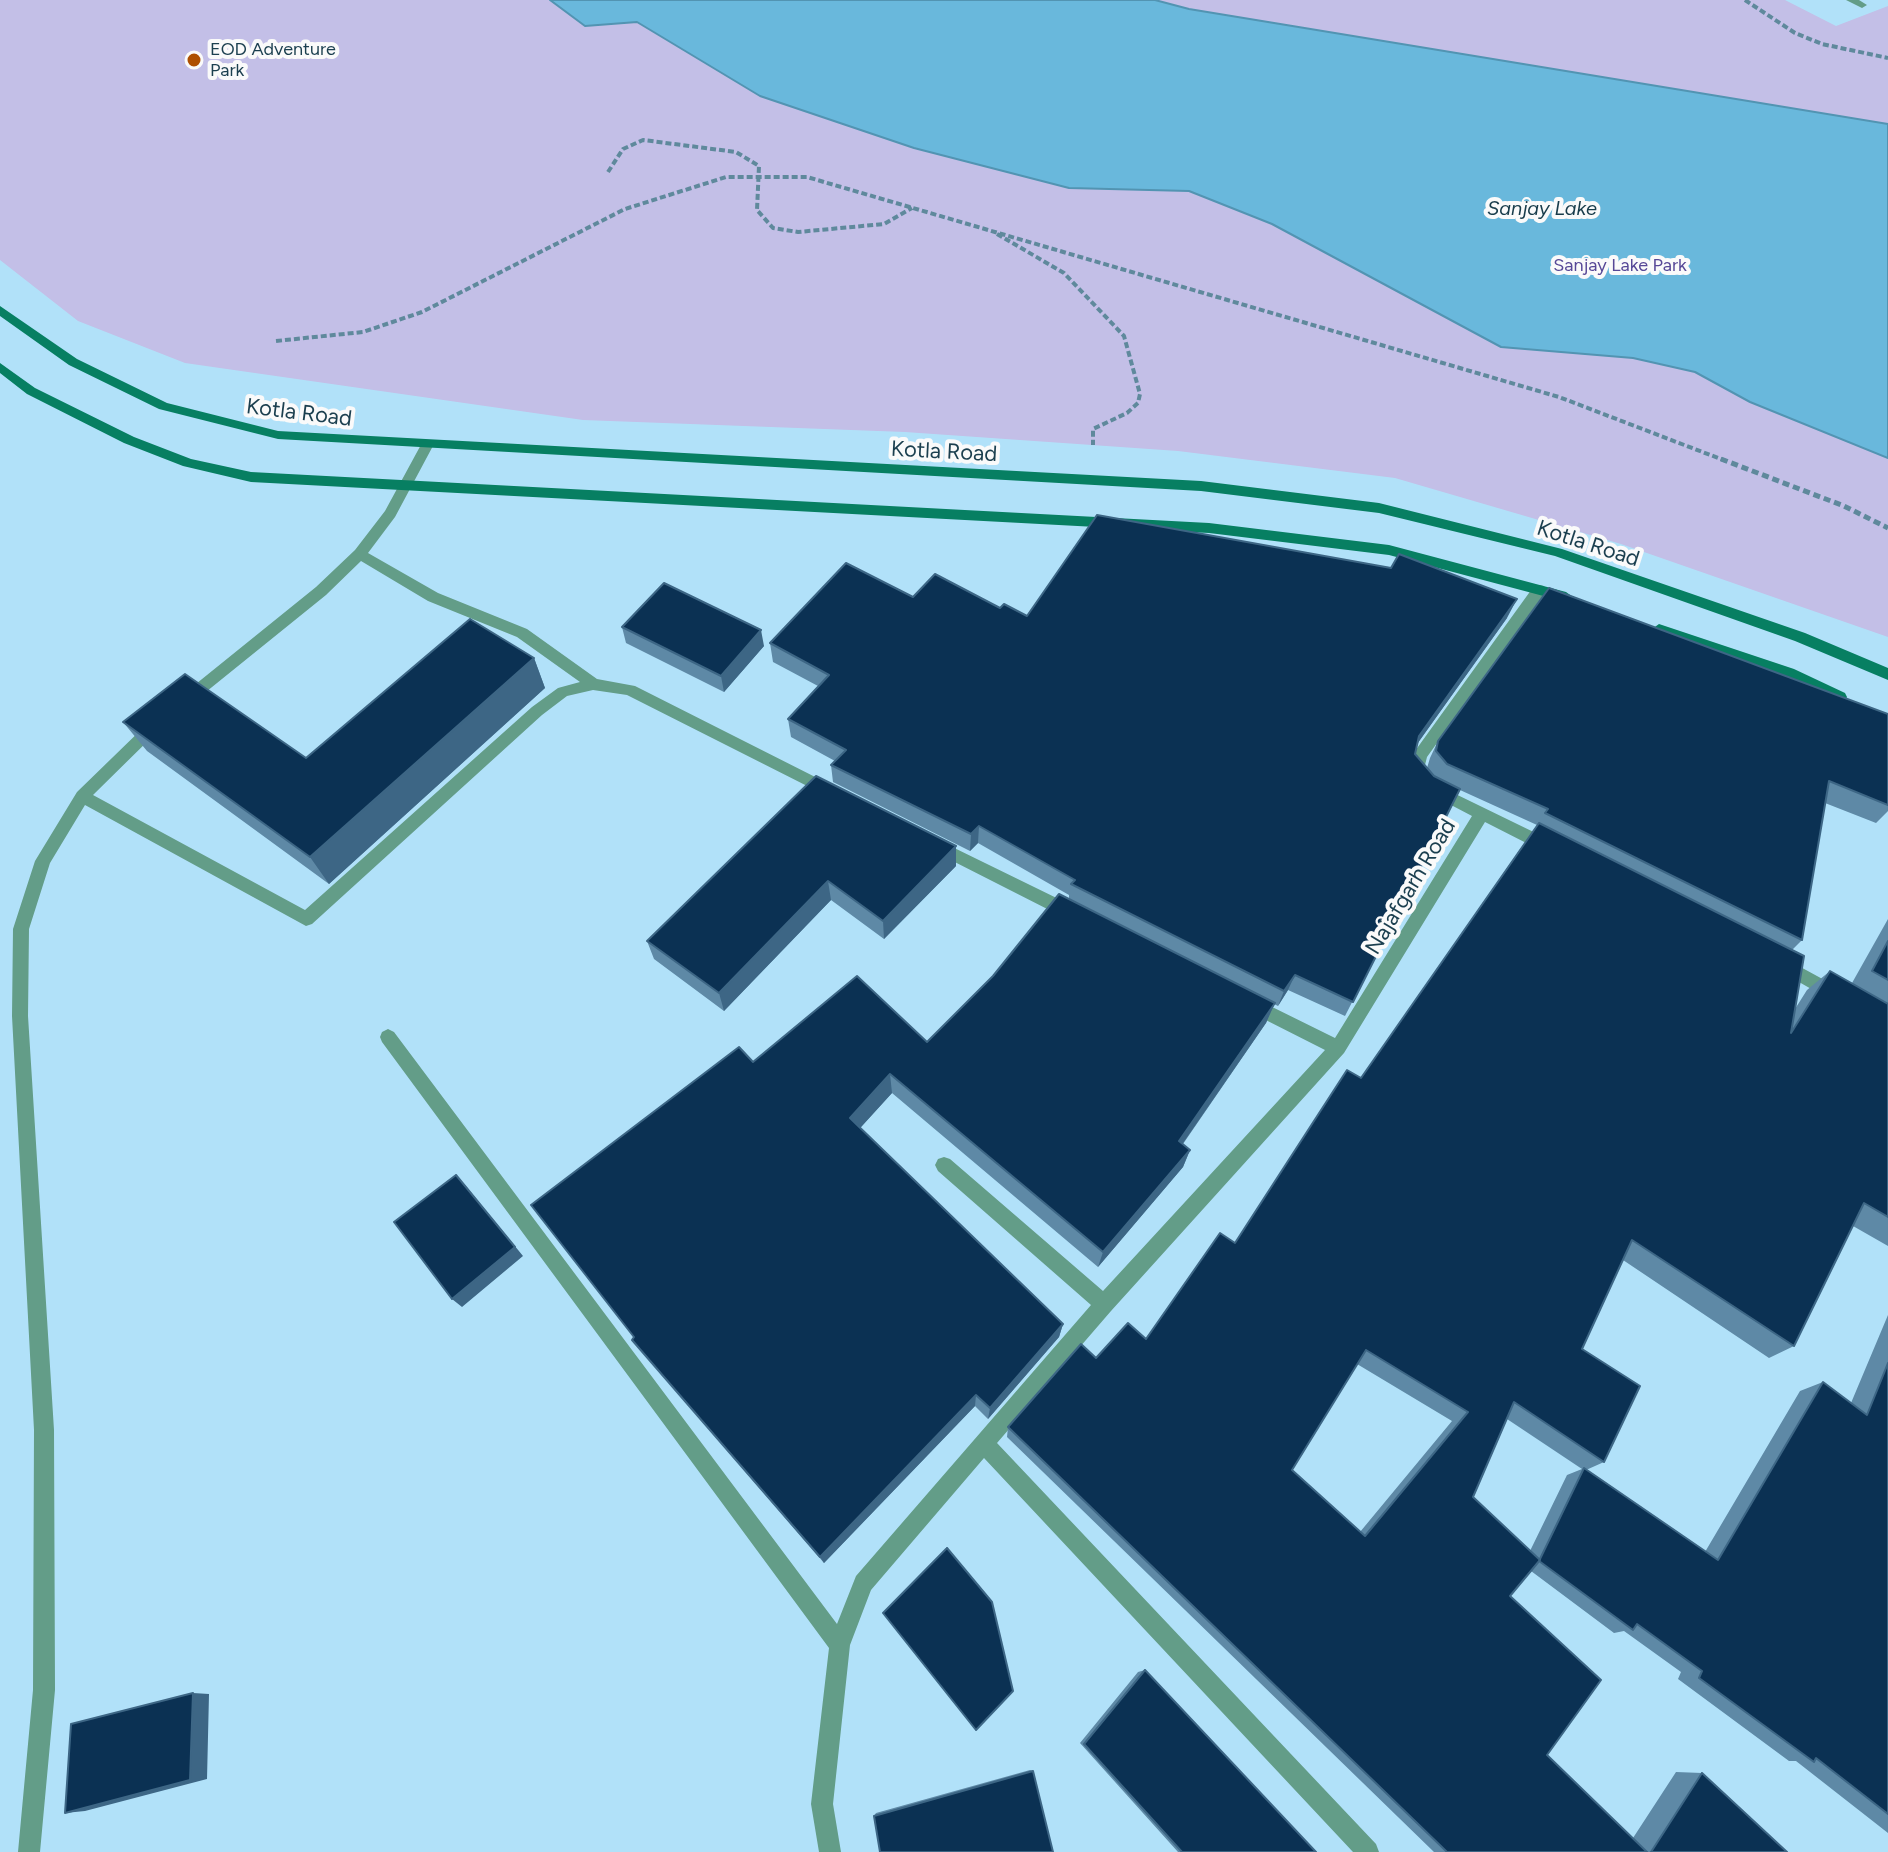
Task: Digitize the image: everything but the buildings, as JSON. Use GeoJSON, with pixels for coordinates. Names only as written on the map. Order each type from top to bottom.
{"type":"FeatureCollection","features":[{"type":"Feature","properties":{"kind":"main road","name":"Kotla Road"},"geometry":{"type":"LineString","coordinates":[[0,310],[73,362],[163,406],[278,435],[1201,486],[1379,508],[1557,552],[1800,637],[1888,674]]}},
{"type":"Feature","properties":{"kind":"main road"},"geometry":{"type":"LineString","coordinates":[[0,367],[45,398],[129,440],[188,463],[251,477],[1209,528],[1389,550],[1575,600]]}},
{"type":"Feature","properties":{"kind":"main road"},"geometry":{"type":"LineString","coordinates":[[1646,625],[1789,673],[1860,707]]}},
{"type":"Feature","properties":{"kind":"street"},"geometry":{"type":"LineString","coordinates":[[1851,0],[1862,5]]}},
{"type":"Feature","properties":{"kind":"street"},"geometry":{"type":"LineString","coordinates":[[29,1852],[44,1690],[44,1430],[20,1016],[21,929],[43,861],[82,796],[168,714],[321,591],[360,554],[390,514],[428,444]]}},
{"type":"Feature","properties":{"kind":"street"},"geometry":{"type":"LineString","coordinates":[[360,554],[433,597],[522,633],[593,684]]}},
{"type":"Feature","properties":{"kind":"street"},"geometry":{"type":"LineString","coordinates":[[1482,813],[1431,787],[1416,770],[1420,755],[1539,590]]}},
{"type":"Feature","properties":{"kind":"street"},"geometry":{"type":"LineString","coordinates":[[82,796],[306,919],[537,711],[563,692],[593,684],[630,690],[842,797]]}},
{"type":"Feature","properties":{"kind":"street","name":"Najafgarh Road"},"geometry":{"type":"LineString","coordinates":[[830,1852],[822,1804],[840,1645],[863,1583],[1104,1304],[1338,1048],[1482,813],[1567,856]]}},
{"type":"Feature","properties":{"kind":"street"},"geometry":{"type":"LineString","coordinates":[[927,840],[1083,919]]}},
{"type":"Feature","properties":{"kind":"street"},"geometry":{"type":"LineString","coordinates":[[1766,957],[1848,1002]]}},
{"type":"Feature","properties":{"kind":"street"},"geometry":{"type":"LineString","coordinates":[[1239,998],[1338,1048]]}},
{"type":"Feature","properties":{"kind":"street"},"geometry":{"type":"LineString","coordinates":[[388,1037],[840,1645]]}},
{"type":"Feature","properties":{"kind":"street"},"geometry":{"type":"LineString","coordinates":[[944,1165],[1104,1304]]}},
{"type":"Feature","properties":{"kind":"street"},"geometry":{"type":"LineString","coordinates":[[984,1444],[1368,1852]]}},
{"type":"Feature","properties":{"kind":"path"},"geometry":{"type":"LineString","coordinates":[[1745,0],[1795,33],[1822,44],[1888,58]]}},
{"type":"Feature","properties":{"kind":"path"},"geometry":{"type":"LineString","coordinates":[[608,172],[623,149],[643,140],[736,152],[759,166],[756,176],[757,210],[773,228],[798,232],[884,224],[913,207]]}},
{"type":"Feature","properties":{"kind":"path"},"geometry":{"type":"LineString","coordinates":[[276,341],[363,332],[422,312],[625,209],[726,177],[807,177],[1559,397],[1844,506],[1888,528]]}},
{"type":"Feature","properties":{"kind":"path"},"geometry":{"type":"LineString","coordinates":[[990,230],[1064,273],[1124,336],[1140,394],[1138,403],[1127,413],[1093,429],[1093,445]]}},
{"type":"Feature","properties":{"kind":"green space","name":"Sanjay Lake Park"},"geometry":{"type":"Polygon","coordinates":[[[0,0],[1785,0],[1836,26],[1888,6],[1888,637],[1621,544],[1395,478],[1178,451],[905,432],[583,420],[185,363],[78,321],[0,260],[0,0]]]}},
{"type":"Feature","properties":{"kind":"water","name":"Sanjay Lake"},"geometry":{"type":"Polygon","coordinates":[[[550,0],[1155,0],[1189,9],[1888,124],[1888,458],[1750,402],[1695,372],[1633,358],[1501,347],[1272,224],[1189,191],[1069,188],[914,148],[760,96],[637,22],[585,26],[550,0]]]}},
{"type":"Feature","properties":{"kind":"place","name":"EOD Adventure Park"},"geometry":{"type":"Point","coordinates":[194,60]}}]}
